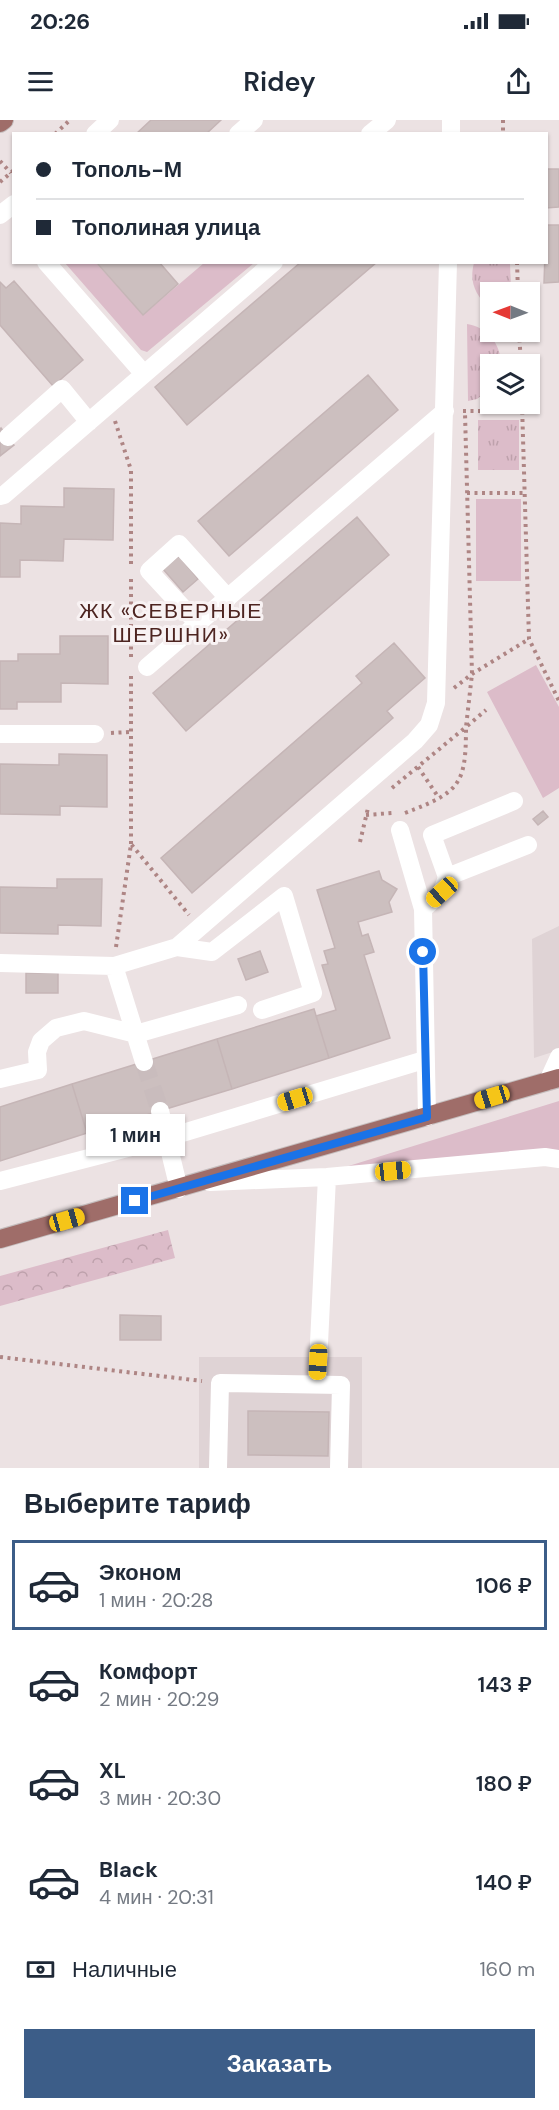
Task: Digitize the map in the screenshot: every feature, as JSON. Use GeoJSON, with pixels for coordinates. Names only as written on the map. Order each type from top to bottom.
{"type":"FeatureCollection","features":[{"type":"Feature","properties":{"kind":"main road"},"geometry":{"type":"LineString","coordinates":[[0,123],[4,120]]}},
{"type":"Feature","properties":{"kind":"main road"},"geometry":{"type":"LineString","coordinates":[[0,1239],[554,1079]]}},
{"type":"Feature","properties":{"kind":"lane"},"geometry":{"type":"LineString","coordinates":[[97,132],[110,120]]}},
{"type":"Feature","properties":{"kind":"lane"},"geometry":{"type":"LineString","coordinates":[[240,132],[254,120]]}},
{"type":"Feature","properties":{"kind":"lane"},"geometry":{"type":"LineString","coordinates":[[372,132],[387,120]]}},
{"type":"Feature","properties":{"kind":"lane"},"geometry":{"type":"LineString","coordinates":[[48,264],[144,375]]}},
{"type":"Feature","properties":{"kind":"lane"},"geometry":{"type":"LineString","coordinates":[[0,495],[4,495],[272,264]]}},
{"type":"Feature","properties":{"kind":"lane"},"geometry":{"type":"LineString","coordinates":[[177,947],[415,741],[429,724],[436,703],[448,264]]}},
{"type":"Feature","properties":{"kind":"lane"},"geometry":{"type":"LineString","coordinates":[[8,437],[62,389],[89,422]]}},
{"type":"Feature","properties":{"kind":"lane"},"geometry":{"type":"LineString","coordinates":[[139,668],[198,624],[445,411]]}},
{"type":"Feature","properties":{"kind":"lane"},"geometry":{"type":"LineString","coordinates":[[198,624],[149,571],[179,544],[228,598]]}},
{"type":"Feature","properties":{"kind":"lane"},"geometry":{"type":"LineString","coordinates":[[0,734],[95,734]]}},
{"type":"Feature","properties":{"kind":"lane"},"geometry":{"type":"LineString","coordinates":[[423,909],[442,892],[447,877],[432,835],[514,801]]}},
{"type":"Feature","properties":{"kind":"lane"},"geometry":{"type":"LineString","coordinates":[[400,830],[423,909],[424,1060],[427,1117]]}},
{"type":"Feature","properties":{"kind":"lane"},"geometry":{"type":"LineString","coordinates":[[447,877],[528,845]]}},
{"type":"Feature","properties":{"kind":"lane"},"geometry":{"type":"LineString","coordinates":[[0,963],[114,966],[177,947],[212,952],[284,896],[314,993],[262,1010]]}},
{"type":"Feature","properties":{"kind":"lane"},"geometry":{"type":"LineString","coordinates":[[114,966],[144,1062]]}},
{"type":"Feature","properties":{"kind":"lane"},"geometry":{"type":"LineString","coordinates":[[0,1079],[38,1070],[37,1052],[41,1041],[56,1028],[84,1021],[136,1034],[238,1005]]}},
{"type":"Feature","properties":{"kind":"lane"},"geometry":{"type":"LineString","coordinates":[[554,1079],[559,1057]]}},
{"type":"Feature","properties":{"kind":"lane"},"geometry":{"type":"LineString","coordinates":[[0,1181],[166,1138],[424,1060]]}},
{"type":"Feature","properties":{"kind":"lane"},"geometry":{"type":"LineString","coordinates":[[160,1111],[180,1188]]}},
{"type":"Feature","properties":{"kind":"lane"},"geometry":{"type":"LineString","coordinates":[[202,1182],[327,1177],[554,1157]]}},
{"type":"Feature","properties":{"kind":"lane"},"geometry":{"type":"LineString","coordinates":[[317,1385],[327,1177]]}},
{"type":"Feature","properties":{"kind":"lane"},"geometry":{"type":"LineString","coordinates":[[218,1468],[220,1383],[340,1385],[339,1468]]}},
{"type":"Feature","properties":{"kind":"path"},"geometry":{"type":"LineString","coordinates":[[57,132],[70,120]]}},
{"type":"Feature","properties":{"kind":"path"},"geometry":{"type":"LineString","coordinates":[[0,161],[12,171],[0,182]]}},
{"type":"Feature","properties":{"kind":"path"},"geometry":{"type":"LineString","coordinates":[[517,264],[518,282]]}},
{"type":"Feature","properties":{"kind":"path"},"geometry":{"type":"LineString","coordinates":[[110,404],[131,470],[130,658]]}},
{"type":"Feature","properties":{"kind":"path"},"geometry":{"type":"LineString","coordinates":[[445,411],[480,411]]}},
{"type":"Feature","properties":{"kind":"path"},"geometry":{"type":"LineString","coordinates":[[522,414],[529,639],[559,701]]}},
{"type":"Feature","properties":{"kind":"path"},"geometry":{"type":"LineString","coordinates":[[467,493],[525,493]]}},
{"type":"Feature","properties":{"kind":"path"},"geometry":{"type":"LineString","coordinates":[[436,703],[472,674],[529,639]]}},
{"type":"Feature","properties":{"kind":"path"},"geometry":{"type":"LineString","coordinates":[[114,966],[131,844],[139,668]]}},
{"type":"Feature","properties":{"kind":"path"},"geometry":{"type":"LineString","coordinates":[[366,815],[406,813],[440,798],[456,786],[466,764],[466,727],[486,710]]}},
{"type":"Feature","properties":{"kind":"path"},"geometry":{"type":"LineString","coordinates":[[418,767],[440,798]]}},
{"type":"Feature","properties":{"kind":"path"},"geometry":{"type":"LineString","coordinates":[[131,844],[199,927]]}},
{"type":"Feature","properties":{"kind":"path"},"geometry":{"type":"LineString","coordinates":[[0,1357],[220,1383]]}},
{"type":"Feature","properties":{"kind":"shaded area"},"geometry":{"type":"Polygon","coordinates":[[[559,926],[559,1050],[534,1058],[532,939],[559,926]]]}},
{"type":"Feature","properties":{"kind":"shaded area"},"geometry":{"type":"Polygon","coordinates":[[[199,1357],[362,1357],[362,1468],[199,1468],[199,1357]]]}},
{"type":"Feature","properties":{"kind":"green space"},"geometry":{"type":"Polygon","coordinates":[[[66,264],[97,264],[143,315],[203,264],[253,264],[147,352],[141,350],[66,264]]]}},
{"type":"Feature","properties":{"kind":"green space"},"geometry":{"type":"Polygon","coordinates":[[[474,264],[510,264],[511,282],[480,282],[480,298],[472,276],[474,264]]]}},
{"type":"Feature","properties":{"kind":"green space"},"geometry":{"type":"Polygon","coordinates":[[[467,324],[480,329],[480,342],[495,342],[500,354],[480,354],[480,397],[468,401],[467,324]]]}},
{"type":"Feature","properties":{"kind":"green space"},"geometry":{"type":"Polygon","coordinates":[[[478,420],[519,420],[519,470],[478,470],[478,420]]]}},
{"type":"Feature","properties":{"kind":"green space"},"geometry":{"type":"Polygon","coordinates":[[[476,499],[521,499],[521,581],[476,581],[476,499]]]}},
{"type":"Feature","properties":{"kind":"green space"},"geometry":{"type":"Polygon","coordinates":[[[536,665],[559,707],[559,788],[543,798],[487,692],[536,665]]]}},
{"type":"Feature","properties":{"kind":"green space"},"geometry":{"type":"Polygon","coordinates":[[[559,1101],[559,1153],[342,1168],[559,1101]]]}},
{"type":"Feature","properties":{"kind":"green space"},"geometry":{"type":"Polygon","coordinates":[[[168,1230],[175,1258],[0,1306],[0,1276],[168,1230]]]}},
{"type":"Feature","properties":{"kind":"building"},"geometry":{"type":"Polygon","coordinates":[[[151,120],[221,120],[208,132],[138,132],[151,120]]]}},
{"type":"Feature","properties":{"kind":"building"},"geometry":{"type":"Polygon","coordinates":[[[548,169],[559,169],[559,207],[548,208],[548,169]]]}},
{"type":"Feature","properties":{"kind":"building"},"geometry":{"type":"Polygon","coordinates":[[[548,225],[559,225],[559,282],[544,283],[545,264],[548,264],[548,225]]]}},
{"type":"Feature","properties":{"kind":"building"},"geometry":{"type":"Polygon","coordinates":[[[98,264],[161,264],[178,284],[143,315],[98,264]]]}},
{"type":"Feature","properties":{"kind":"building"},"geometry":{"type":"Polygon","coordinates":[[[299,264],[375,264],[187,425],[155,387],[299,264]]]}},
{"type":"Feature","properties":{"kind":"building"},"geometry":{"type":"Polygon","coordinates":[[[14,281],[83,360],[53,386],[0,325],[0,282],[6,288],[14,281]]]}},
{"type":"Feature","properties":{"kind":"building"},"geometry":{"type":"Polygon","coordinates":[[[368,375],[398,410],[229,556],[198,521],[368,375]]]}},
{"type":"Feature","properties":{"kind":"building"},"geometry":{"type":"Polygon","coordinates":[[[0,429],[14,445],[0,456],[0,429]]]}},
{"type":"Feature","properties":{"kind":"building"},"geometry":{"type":"Polygon","coordinates":[[[64,488],[114,489],[113,540],[64,539],[63,561],[20,560],[20,577],[0,577],[0,523],[21,524],[21,506],[64,507],[64,488]]]}},
{"type":"Feature","properties":{"kind":"building"},"geometry":{"type":"Polygon","coordinates":[[[357,517],[389,555],[186,731],[153,693],[357,517]]]}},
{"type":"Feature","properties":{"kind":"building"},"geometry":{"type":"Polygon","coordinates":[[[179,556],[198,579],[183,592],[163,569],[179,556]]]}},
{"type":"Feature","properties":{"kind":"building"},"geometry":{"type":"Polygon","coordinates":[[[60,636],[108,636],[108,684],[61,683],[61,702],[17,702],[17,709],[0,709],[0,661],[18,661],[18,654],[60,654],[60,636]]]}},
{"type":"Feature","properties":{"kind":"building"},"geometry":{"type":"Polygon","coordinates":[[[394,643],[425,678],[387,711],[393,718],[192,893],[161,858],[362,683],[356,676],[394,643]]]}},
{"type":"Feature","properties":{"kind":"building"},"geometry":{"type":"Polygon","coordinates":[[[59,754],[107,755],[107,807],[60,806],[60,815],[0,814],[0,764],[59,765],[59,754]]]}},
{"type":"Feature","properties":{"kind":"building"},"geometry":{"type":"Polygon","coordinates":[[[543,811],[548,817],[538,825],[533,819],[543,811]]]}},
{"type":"Feature","properties":{"kind":"building"},"geometry":{"type":"Polygon","coordinates":[[[379,871],[382,880],[397,889],[389,902],[392,912],[358,922],[362,936],[368,934],[374,952],[364,955],[390,1038],[329,1058],[316,1016],[336,1010],[322,965],[328,964],[324,951],[335,948],[317,890],[379,871]]]}},
{"type":"Feature","properties":{"kind":"building"},"geometry":{"type":"Polygon","coordinates":[[[57,879],[102,879],[101,926],[58,925],[58,934],[0,933],[0,887],[57,888],[57,879]]]}},
{"type":"Feature","properties":{"kind":"building"},"geometry":{"type":"Polygon","coordinates":[[[260,951],[268,972],[246,980],[238,959],[260,951]]]}},
{"type":"Feature","properties":{"kind":"building"},"geometry":{"type":"Polygon","coordinates":[[[26,973],[58,973],[58,993],[26,993],[26,973]]]}},
{"type":"Feature","properties":{"kind":"building"},"geometry":{"type":"Polygon","coordinates":[[[314,1009],[329,1058],[232,1089],[217,1039],[314,1009]]]}},
{"type":"Feature","properties":{"kind":"building"},"geometry":{"type":"Polygon","coordinates":[[[217,1039],[232,1089],[87,1133],[72,1084],[217,1039]]]}},
{"type":"Feature","properties":{"kind":"building"},"geometry":{"type":"Polygon","coordinates":[[[72,1084],[87,1133],[0,1161],[0,1107],[72,1084]]]}},
{"type":"Feature","properties":{"kind":"building"},"geometry":{"type":"Polygon","coordinates":[[[120,1315],[161,1316],[161,1340],[120,1340],[120,1315]]]}},
{"type":"Feature","properties":{"kind":"building"},"geometry":{"type":"Polygon","coordinates":[[[248,1411],[329,1412],[328,1456],[248,1455],[248,1411]]]}},
{"type":"Feature","properties":{"kind":"tunnel"},"geometry":{"type":"LineString","coordinates":[[144,1062],[160,1111]]}},
{"type":"Feature","properties":{"kind":"district","name":"ЖК «СЕВЕРНЫЕ ШЕРШНИ»"},"geometry":{"type":"Point","coordinates":[171,623]}},
{"type":"Feature","properties":{"kind":"route"},"geometry":{"type":"LineString","coordinates":[[135,1201],[427,1117],[423,952]]}}]}
